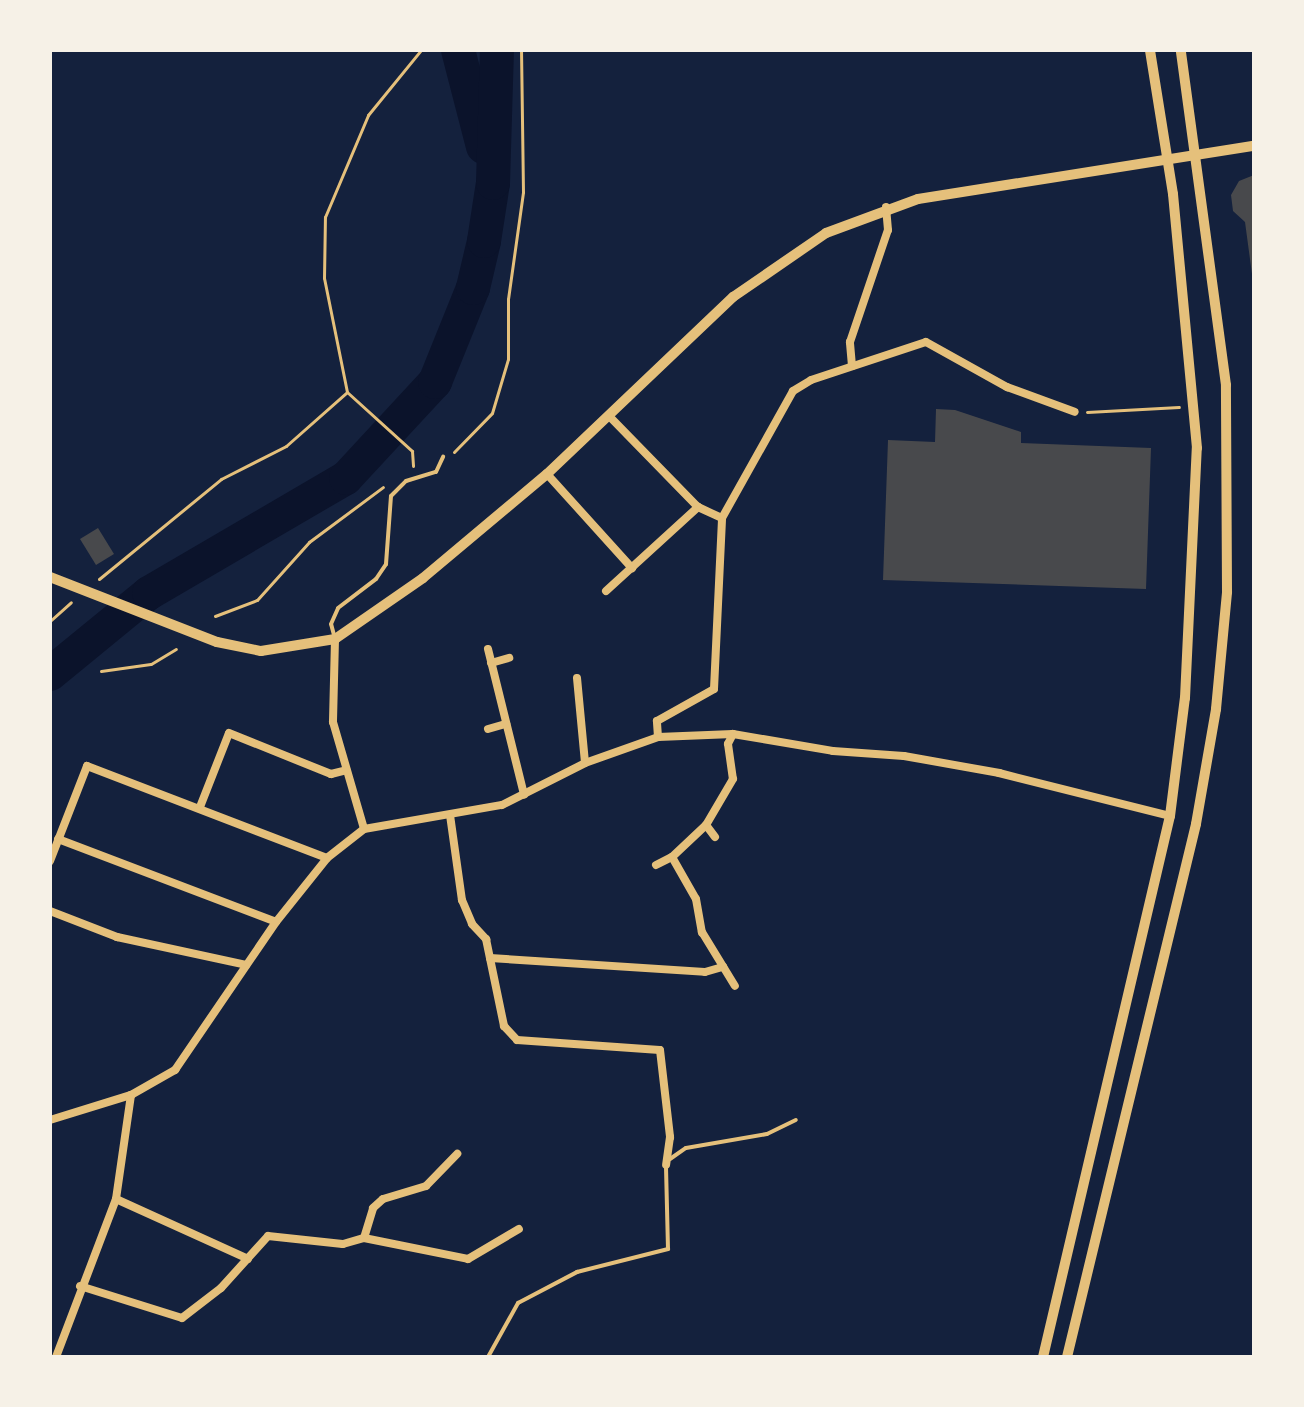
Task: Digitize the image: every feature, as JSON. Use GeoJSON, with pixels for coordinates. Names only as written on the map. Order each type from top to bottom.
{"type":"FeatureCollection","features":[{"type":"Feature","properties":{"kind":"street"},"geometry":{"type":"LineString","coordinates":[[1043,1357],[1170,816],[1193,592],[1197,448],[1166,159],[1150,50]]}},
{"type":"Feature","properties":{"kind":"street"},"geometry":{"type":"LineString","coordinates":[[1067,1357],[1196,824],[1216,709],[1227,592],[1230,448],[1181,50]]}},
{"type":"Feature","properties":{"kind":"street"},"geometry":{"type":"LineString","coordinates":[[50,577],[165,623],[261,651],[335,639],[423,578],[547,474],[611,418],[769,267],[826,233],[886,207],[1254,146]]}},
{"type":"Feature","properties":{"kind":"street"},"geometry":{"type":"LineString","coordinates":[[852,366],[850,342],[888,230],[886,207]]}},
{"type":"Feature","properties":{"kind":"street"},"geometry":{"type":"LineString","coordinates":[[658,737],[657,721],[714,689],[722,518],[793,391],[852,366],[926,342],[1007,387],[1075,412]]}},
{"type":"Feature","properties":{"kind":"street"},"geometry":{"type":"LineString","coordinates":[[611,418],[698,507],[722,518]]}},
{"type":"Feature","properties":{"kind":"street"},"geometry":{"type":"LineString","coordinates":[[547,474],[632,568]]}},
{"type":"Feature","properties":{"kind":"street"},"geometry":{"type":"LineString","coordinates":[[606,591],[698,507]]}},
{"type":"Feature","properties":{"kind":"street"},"geometry":{"type":"LineString","coordinates":[[335,639],[331,697],[364,829]]}},
{"type":"Feature","properties":{"kind":"street"},"geometry":{"type":"LineString","coordinates":[[488,649],[524,795]]}},
{"type":"Feature","properties":{"kind":"street"},"geometry":{"type":"LineString","coordinates":[[491,663],[509,658]]}},
{"type":"Feature","properties":{"kind":"street"},"geometry":{"type":"LineString","coordinates":[[577,678],[585,763]]}},
{"type":"Feature","properties":{"kind":"street"},"geometry":{"type":"LineString","coordinates":[[488,729],[506,724]]}},
{"type":"Feature","properties":{"kind":"street"},"geometry":{"type":"LineString","coordinates":[[200,807],[229,733],[331,774],[347,770]]}},
{"type":"Feature","properties":{"kind":"street"},"geometry":{"type":"LineString","coordinates":[[50,1120],[131,1095],[175,1070],[276,922],[327,858],[364,829],[502,805],[585,763],[658,737],[733,734],[953,764],[1155,809],[1170,816]]}},
{"type":"Feature","properties":{"kind":"street"},"geometry":{"type":"LineString","coordinates":[[656,865],[672,857],[706,825],[733,779],[728,744],[733,734]]}},
{"type":"Feature","properties":{"kind":"street"},"geometry":{"type":"LineString","coordinates":[[50,861],[87,766],[327,858]]}},
{"type":"Feature","properties":{"kind":"street"},"geometry":{"type":"LineString","coordinates":[[450,815],[462,900],[472,924],[486,939],[504,1026],[517,1040],[660,1050],[670,1137],[666,1165]]}},
{"type":"Feature","properties":{"kind":"street"},"geometry":{"type":"LineString","coordinates":[[706,825],[715,837]]}},
{"type":"Feature","properties":{"kind":"street"},"geometry":{"type":"LineString","coordinates":[[58,839],[276,922]]}},
{"type":"Feature","properties":{"kind":"street"},"geometry":{"type":"LineString","coordinates":[[672,857],[696,899],[702,932],[735,986]]}},
{"type":"Feature","properties":{"kind":"street"},"geometry":{"type":"LineString","coordinates":[[50,911],[117,937],[246,965]]}},
{"type":"Feature","properties":{"kind":"street"},"geometry":{"type":"LineString","coordinates":[[490,958],[705,972],[723,967]]}},
{"type":"Feature","properties":{"kind":"street"},"geometry":{"type":"LineString","coordinates":[[56,1357],[80,1286],[116,1199],[131,1095]]}},
{"type":"Feature","properties":{"kind":"street"},"geometry":{"type":"LineString","coordinates":[[364,1238],[373,1208],[383,1199],[426,1186],[457,1154]]}},
{"type":"Feature","properties":{"kind":"street"},"geometry":{"type":"LineString","coordinates":[[116,1199],[248,1259]]}},
{"type":"Feature","properties":{"kind":"street"},"geometry":{"type":"LineString","coordinates":[[80,1286],[182,1318],[248,1259],[268,1236],[343,1244],[364,1238],[468,1259],[519,1229]]}},
{"type":"Feature","properties":{"kind":"lane"},"geometry":{"type":"LineString","coordinates":[[335,639],[331,624],[338,608],[376,579],[386,564],[391,496],[406,481],[436,472],[443,457]]}},
{"type":"Feature","properties":{"kind":"lane"},"geometry":{"type":"LineString","coordinates":[[488,1357],[518,1303],[577,1272],[621,1257],[668,1249],[666,1165],[686,1148],[767,1134],[796,1120]]}},
{"type":"Feature","properties":{"kind":"path"},"geometry":{"type":"LineString","coordinates":[[421,50],[368,115],[325,217],[324,278],[347,392],[364,411],[412,451],[412,466],[463,447],[485,424],[504,382],[508,299],[523,192],[521,50]]}},
{"type":"Feature","properties":{"kind":"path"},"geometry":{"type":"LineString","coordinates":[[95,582],[221,479],[286,446],[347,392]]}},
{"type":"Feature","properties":{"kind":"path"},"geometry":{"type":"LineString","coordinates":[[1075,412],[1182,407]]}},
{"type":"Feature","properties":{"kind":"path"},"geometry":{"type":"LineString","coordinates":[[215,616],[257,600],[309,542],[387,484]]}},
{"type":"Feature","properties":{"kind":"path"},"geometry":{"type":"LineString","coordinates":[[50,621],[74,600]]}},
{"type":"Feature","properties":{"kind":"path"},"geometry":{"type":"LineString","coordinates":[[101,671],[151,664],[176,649]]}},
{"type":"Feature","properties":{"kind":"building"},"geometry":{"type":"Polygon","coordinates":[[[1254,175],[1252,274],[1245,222],[1233,211],[1231,195],[1239,181],[1254,175]]]}},
{"type":"Feature","properties":{"kind":"building"},"geometry":{"type":"Polygon","coordinates":[[[936,409],[955,410],[1021,432],[1021,443],[1151,448],[1146,589],[883,580],[888,440],[935,442],[936,409]]]}},
{"type":"Feature","properties":{"kind":"building"},"geometry":{"type":"Polygon","coordinates":[[[98,528],[114,554],[96,565],[80,539],[98,528]]]}},
{"type":"Feature","properties":{"kind":"waterway"},"geometry":{"type":"LineString","coordinates":[[458,50],[483,147]]}},
{"type":"Feature","properties":{"kind":"waterway"},"geometry":{"type":"LineString","coordinates":[[50,674],[149,593],[346,478],[435,382],[473,288],[484,241],[493,183],[497,50]]}}]}
